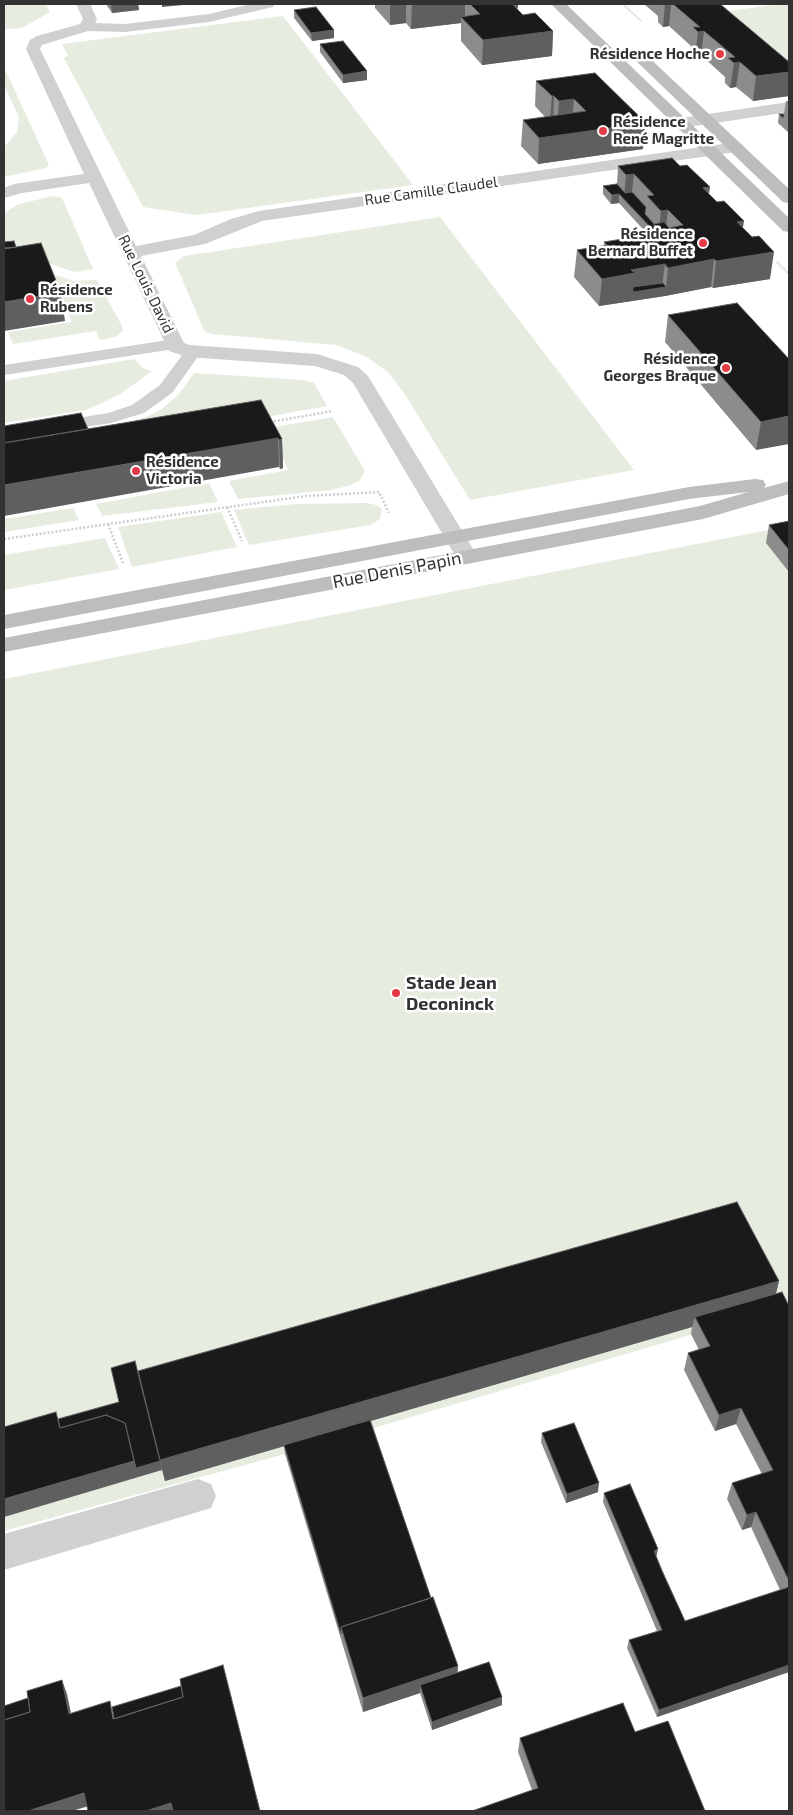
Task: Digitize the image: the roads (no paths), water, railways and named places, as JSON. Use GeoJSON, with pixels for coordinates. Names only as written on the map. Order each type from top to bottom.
{"type":"FeatureCollection","features":[{"type":"Feature","properties":{"kind":"street"},"geometry":{"type":"LineString","coordinates":[[83,4],[90,18],[86,27],[125,28],[229,15],[268,4]]}},
{"type":"Feature","properties":{"kind":"street"},"geometry":{"type":"LineString","coordinates":[[558,4],[789,227]]}},
{"type":"Feature","properties":{"kind":"street","name":"Rue Louis David"},"geometry":{"type":"LineString","coordinates":[[86,27],[42,39],[35,43],[33,49],[175,344],[181,349],[194,351],[328,362],[352,371],[361,380],[462,547]]}},
{"type":"Feature","properties":{"kind":"street"},"geometry":{"type":"LineString","coordinates":[[627,44],[789,198]]}},
{"type":"Feature","properties":{"kind":"street"},"geometry":{"type":"LineString","coordinates":[[681,123],[789,107]]}},
{"type":"Feature","properties":{"kind":"street","name":"Rue Camille Claudel"},"geometry":{"type":"LineString","coordinates":[[131,252],[200,240],[237,223],[259,216],[736,147]]}},
{"type":"Feature","properties":{"kind":"street"},"geometry":{"type":"LineString","coordinates":[[4,193],[25,187],[95,177]]}},
{"type":"Feature","properties":{"kind":"street","name":"Rue Denis Papin"},"geometry":{"type":"LineString","coordinates":[[4,645],[462,547],[689,493],[789,481]]}},
{"type":"Feature","properties":{"kind":"street","name":"Rue Denis Papin"},"geometry":{"type":"LineString","coordinates":[[4,622],[462,547],[703,512],[789,487]]}},
{"type":"Feature","properties":{"kind":"street"},"geometry":{"type":"LineString","coordinates":[[4,1552],[198,1496]]}},
{"type":"Feature","properties":{"kind":"lane"},"geometry":{"type":"LineString","coordinates":[[4,370],[175,344]]}},
{"type":"Feature","properties":{"kind":"lane"},"geometry":{"type":"LineString","coordinates":[[4,435],[111,418],[138,409],[166,389],[194,351]]}},
{"type":"Feature","properties":{"kind":"place","name":"Résidence Hoche"},"geometry":{"type":"Point","coordinates":[720,54]}},
{"type":"Feature","properties":{"kind":"place","name":"Résidence René Magritte"},"geometry":{"type":"Point","coordinates":[603,131]}},
{"type":"Feature","properties":{"kind":"place","name":"Résidence Bernard Buffet"},"geometry":{"type":"Point","coordinates":[703,243]}},
{"type":"Feature","properties":{"kind":"place","name":"Résidence Rubens"},"geometry":{"type":"Point","coordinates":[30,299]}},
{"type":"Feature","properties":{"kind":"place","name":"Résidence Georges Braque"},"geometry":{"type":"Point","coordinates":[726,368]}},
{"type":"Feature","properties":{"kind":"place","name":"Résidence Victoria"},"geometry":{"type":"Point","coordinates":[136,471]}},
{"type":"Feature","properties":{"kind":"place","name":"Stade Jean Deconinck"},"geometry":{"type":"Point","coordinates":[396,993]}}]}
